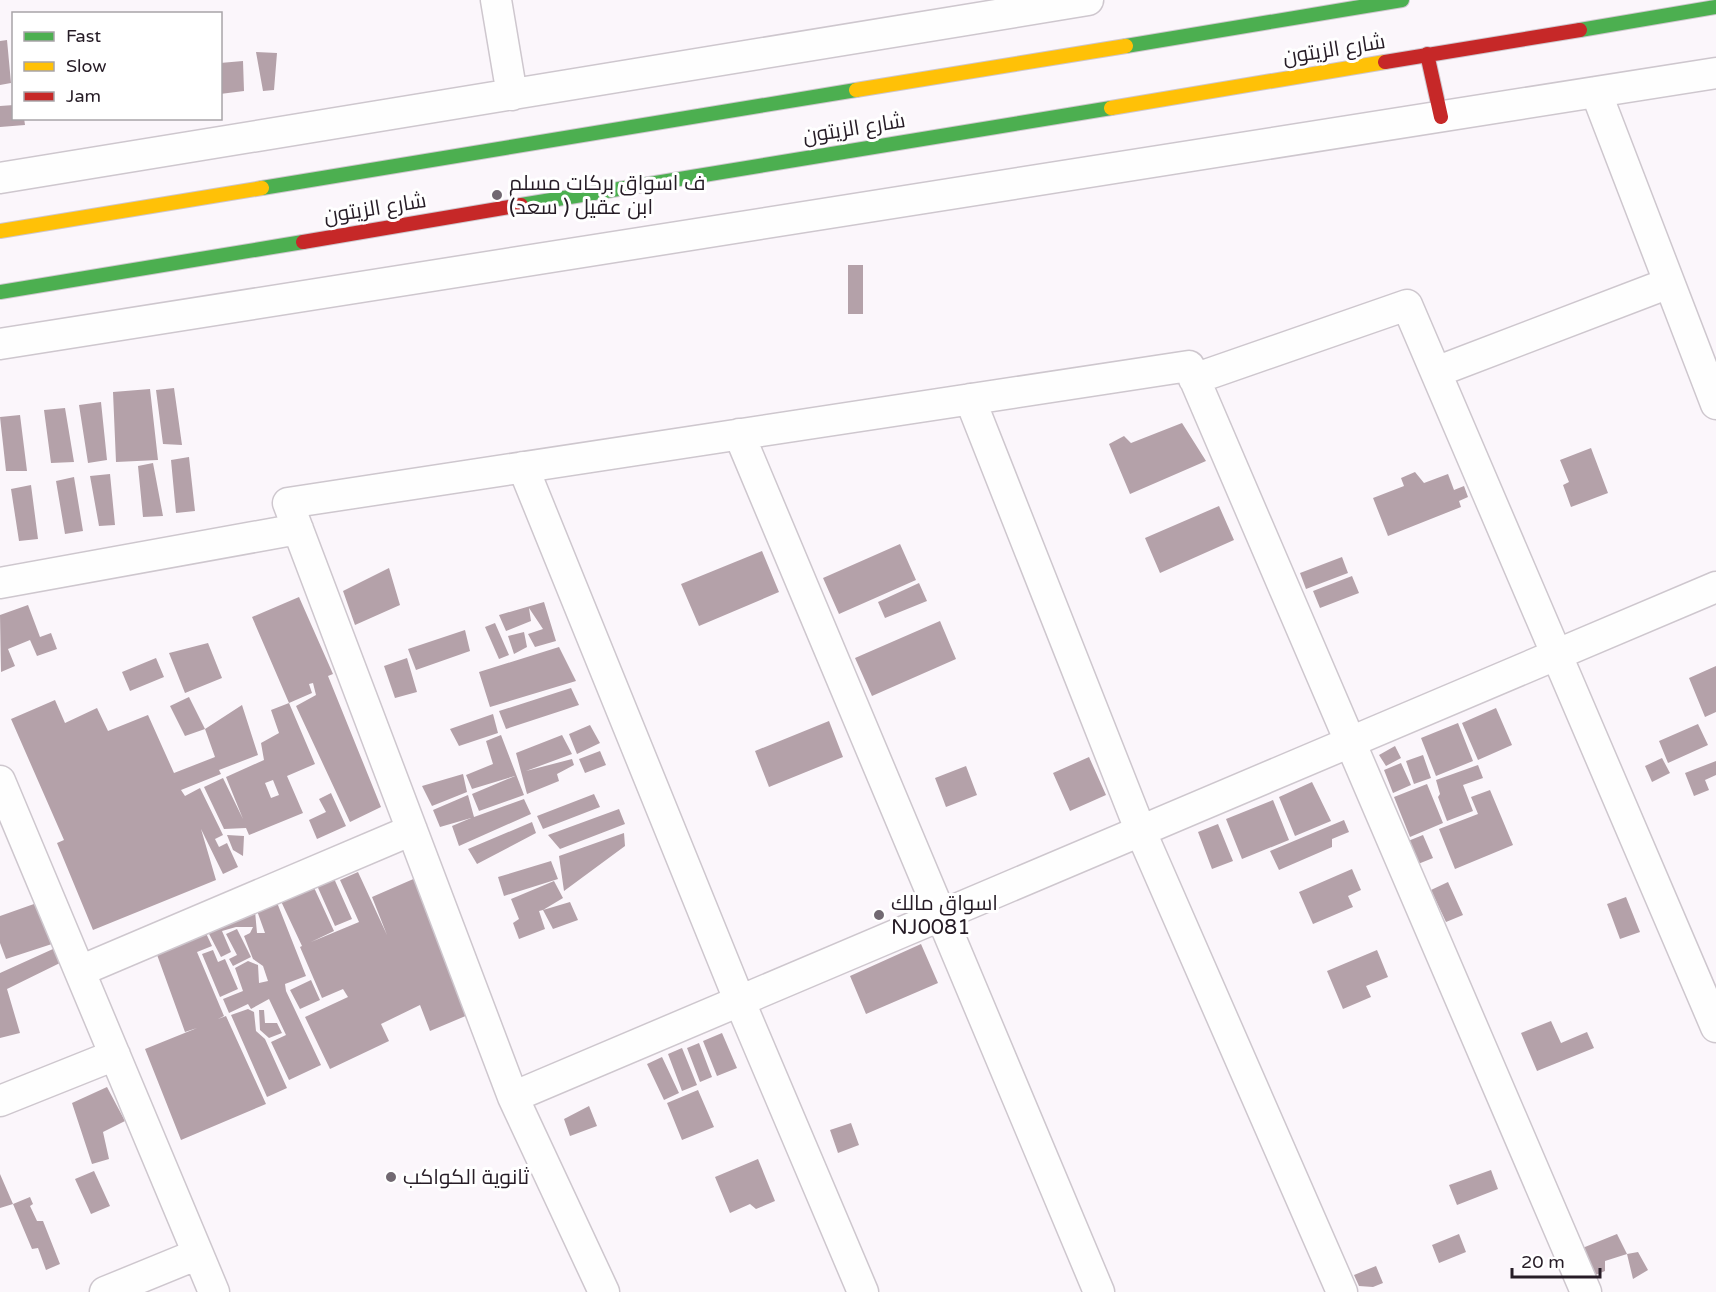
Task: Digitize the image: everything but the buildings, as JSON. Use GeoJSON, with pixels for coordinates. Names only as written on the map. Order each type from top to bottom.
{"type":"FeatureCollection","features":[{"type":"Feature","properties":{"kind":"main road","name":"شارع الزيتون"},"geometry":{"type":"LineString","coordinates":[[0,231],[1402,0]]}},
{"type":"Feature","properties":{"kind":"main road","name":"شارع الزيتون"},"geometry":{"type":"LineString","coordinates":[[0,292],[1716,7]]}},
{"type":"Feature","properties":{"kind":"main road"},"geometry":{"type":"LineString","coordinates":[[1426,54],[1441,117]]}},
{"type":"Feature","properties":{"kind":"street"},"geometry":{"type":"LineString","coordinates":[[496,0],[512,95]]}},
{"type":"Feature","properties":{"kind":"street"},"geometry":{"type":"LineString","coordinates":[[0,178],[512,95],[999,7],[1088,0]]}},
{"type":"Feature","properties":{"kind":"street"},"geometry":{"type":"LineString","coordinates":[[0,344],[1716,73]]}},
{"type":"Feature","properties":{"kind":"street"},"geometry":{"type":"LineString","coordinates":[[1596,92],[1716,404]]}},
{"type":"Feature","properties":{"kind":"street"},"geometry":{"type":"LineString","coordinates":[[1436,372],[1669,283]]}},
{"type":"Feature","properties":{"kind":"street"},"geometry":{"type":"LineString","coordinates":[[1194,379],[1407,305],[1716,1027]]}},
{"type":"Feature","properties":{"kind":"street"},"geometry":{"type":"LineString","coordinates":[[604,1292],[513,1097],[288,504],[1189,366],[1352,741],[1586,1292]]}},
{"type":"Feature","properties":{"kind":"street"},"geometry":{"type":"LineString","coordinates":[[970,399],[1141,832],[1342,1292]]}},
{"type":"Feature","properties":{"kind":"street"},"geometry":{"type":"LineString","coordinates":[[739,434],[1099,1292]]}},
{"type":"Feature","properties":{"kind":"street"},"geometry":{"type":"LineString","coordinates":[[523,467],[740,1002],[863,1292]]}},
{"type":"Feature","properties":{"kind":"street"},"geometry":{"type":"LineString","coordinates":[[0,583],[298,529]]}},
{"type":"Feature","properties":{"kind":"street"},"geometry":{"type":"LineString","coordinates":[[513,1097],[1716,587]]}},
{"type":"Feature","properties":{"kind":"street"},"geometry":{"type":"LineString","coordinates":[[0,781],[10,834],[80,971],[214,1292]]}},
{"type":"Feature","properties":{"kind":"street"},"geometry":{"type":"LineString","coordinates":[[80,971],[412,830]]}},
{"type":"Feature","properties":{"kind":"street"},"geometry":{"type":"LineString","coordinates":[[0,1101],[115,1055]]}},
{"type":"Feature","properties":{"kind":"street"},"geometry":{"type":"LineString","coordinates":[[105,1292],[198,1254]]}},
{"type":"Feature","properties":{"kind":"traffic: fast"},"geometry":{"type":"LineString","coordinates":[[1126,46],[1402,0]]}},
{"type":"Feature","properties":{"kind":"traffic: fast"},"geometry":{"type":"LineString","coordinates":[[1580,30],[1716,7]]}},
{"type":"Feature","properties":{"kind":"traffic: fast"},"geometry":{"type":"LineString","coordinates":[[262,188],[856,90]]}},
{"type":"Feature","properties":{"kind":"traffic: fast"},"geometry":{"type":"LineString","coordinates":[[521,205],[1111,108]]}},
{"type":"Feature","properties":{"kind":"traffic: fast"},"geometry":{"type":"LineString","coordinates":[[0,292],[303,242]]}},
{"type":"Feature","properties":{"kind":"traffic: slow"},"geometry":{"type":"LineString","coordinates":[[856,90],[1126,46]]}},
{"type":"Feature","properties":{"kind":"traffic: slow"},"geometry":{"type":"LineString","coordinates":[[1111,108],[1385,62]]}},
{"type":"Feature","properties":{"kind":"traffic: slow"},"geometry":{"type":"LineString","coordinates":[[0,231],[262,188]]}},
{"type":"Feature","properties":{"kind":"traffic: jam"},"geometry":{"type":"LineString","coordinates":[[1385,62],[1580,30]]}},
{"type":"Feature","properties":{"kind":"traffic: jam"},"geometry":{"type":"LineString","coordinates":[[1427,54],[1441,117]]}},
{"type":"Feature","properties":{"kind":"traffic: jam"},"geometry":{"type":"LineString","coordinates":[[303,242],[521,205]]}},
{"type":"Feature","properties":{"kind":"place","name":"ف اسواق بركات مسلم ابن عقيل ( سعد)"},"geometry":{"type":"Point","coordinates":[497,195]}},
{"type":"Feature","properties":{"kind":"place","name":"اسواق مالك NJ0081"},"geometry":{"type":"Point","coordinates":[879,915]}},
{"type":"Feature","properties":{"kind":"place","name":"ثانوية الكواكب"},"geometry":{"type":"Point","coordinates":[391,1177]}}]}
